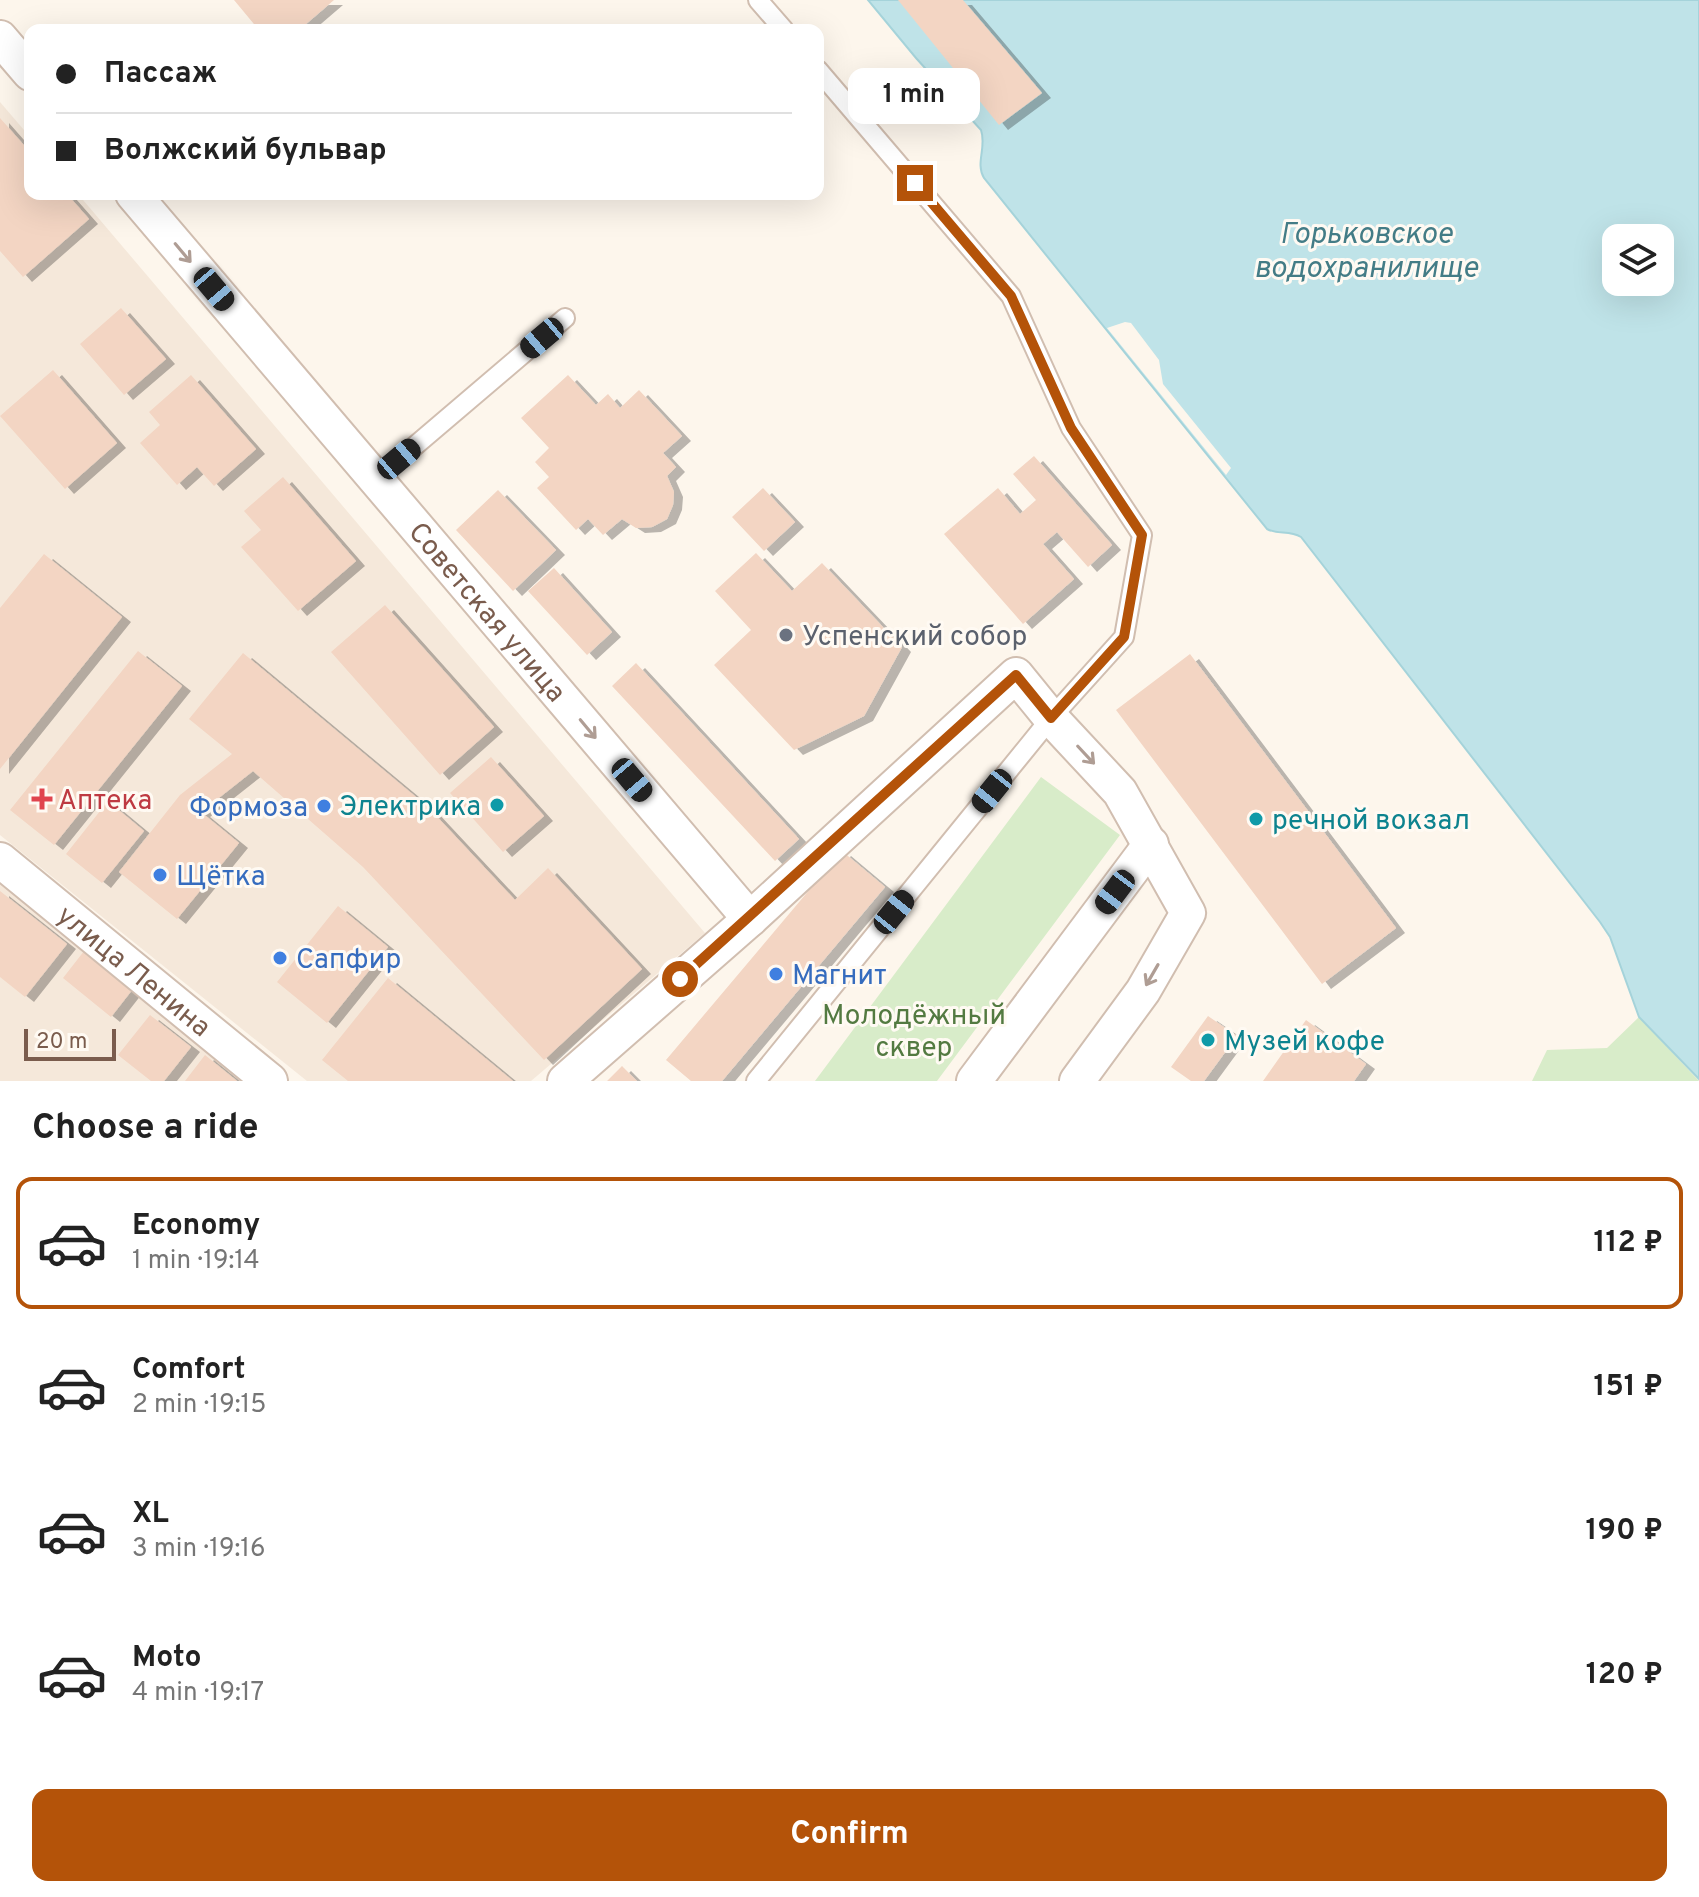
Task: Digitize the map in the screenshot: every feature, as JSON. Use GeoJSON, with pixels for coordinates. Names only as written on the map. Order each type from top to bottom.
{"type":"FeatureCollection","features":[{"type":"Feature","properties":{"kind":"street"},"geometry":{"type":"LineString","coordinates":[[0,38],[24,66]]}},
{"type":"Feature","properties":{"kind":"street","name":"Советская улица"},"geometry":{"type":"LineString","coordinates":[[138,200],[750,919]]}},
{"type":"Feature","properties":{"kind":"street"},"geometry":{"type":"LineString","coordinates":[[565,1081],[750,919],[1016,675],[1051,718],[1120,792],[1188,913],[1143,991],[1077,1081]]}},
{"type":"Feature","properties":{"kind":"street"},"geometry":{"type":"LineString","coordinates":[[974,1081],[1151,844]]}},
{"type":"Feature","properties":{"kind":"street","name":"улица Ленина"},"geometry":{"type":"LineString","coordinates":[[0,860],[270,1081]]}},
{"type":"Feature","properties":{"kind":"lane"},"geometry":{"type":"LineString","coordinates":[[758,0],[779,24]]}},
{"type":"Feature","properties":{"kind":"lane"},"geometry":{"type":"LineString","coordinates":[[756,1081],[1051,718],[1124,637],[1142,535],[1071,428],[1011,296],[824,77]]}},
{"type":"Feature","properties":{"kind":"lane"},"geometry":{"type":"LineString","coordinates":[[376,479],[565,318]]}},
{"type":"Feature","properties":{"kind":"shaded area"},"geometry":{"type":"Polygon","coordinates":[[[0,102],[24,130],[24,200],[83,200],[705,933],[531,1081],[307,1081],[0,835],[0,102]]]}},
{"type":"Feature","properties":{"kind":"shaded area"},"geometry":{"type":"Polygon","coordinates":[[[0,878],[248,1081],[0,1081],[0,878]]]}},
{"type":"Feature","properties":{"kind":"green space","name":"Молодёжный сквер"},"geometry":{"type":"Polygon","coordinates":[[[1041,777],[1120,835],[937,1081],[815,1081],[1041,777]]]}},
{"type":"Feature","properties":{"kind":"green space"},"geometry":{"type":"Polygon","coordinates":[[[1639,1017],[1699,1081],[1532,1081],[1547,1050],[1607,1048],[1639,1017]]]}},
{"type":"Feature","properties":{"kind":"water","name":"Горьковское водохранилище"},"geometry":{"type":"Polygon","coordinates":[[[868,0],[1699,0],[1699,1079],[1639,1017],[1610,937],[1600,922],[1301,537],[1267,529],[984,178],[981,130],[868,0]]]}},
{"type":"Feature","properties":{"kind":"pier"},"geometry":{"type":"Polygon","coordinates":[[[1131,323],[1159,360],[1163,384],[1231,468],[1226,475],[1107,328],[1131,323]]]}},
{"type":"Feature","properties":{"kind":"building"},"geometry":{"type":"Polygon","coordinates":[[[234,0],[334,0],[306,24],[254,24],[234,0]]]}},
{"type":"Feature","properties":{"kind":"building"},"geometry":{"type":"Polygon","coordinates":[[[898,0],[963,0],[1042,93],[999,125],[898,0]]]}},
{"type":"Feature","properties":{"kind":"building"},"geometry":{"type":"Polygon","coordinates":[[[0,118],[24,145],[24,200],[72,200],[89,219],[23,277],[0,251],[0,118]]]}},
{"type":"Feature","properties":{"kind":"building"},"geometry":{"type":"Polygon","coordinates":[[[121,308],[166,359],[124,395],[80,344],[121,308]]]}},
{"type":"Feature","properties":{"kind":"building"},"geometry":{"type":"Polygon","coordinates":[[[53,370],[117,443],[65,489],[0,416],[53,370]]]}},
{"type":"Feature","properties":{"kind":"building"},"geometry":{"type":"Polygon","coordinates":[[[191,375],[256,449],[214,486],[197,467],[177,485],[140,443],[160,425],[149,412],[191,375]]]}},
{"type":"Feature","properties":{"kind":"building"},"geometry":{"type":"Polygon","coordinates":[[[568,375],[596,405],[608,394],[620,408],[639,390],[682,436],[663,453],[676,467],[667,476],[674,492],[667,519],[652,527],[636,528],[622,519],[603,535],[588,519],[576,530],[537,488],[549,477],[535,462],[549,448],[521,418],[568,375]]]}},
{"type":"Feature","properties":{"kind":"building"},"geometry":{"type":"Polygon","coordinates":[[[1034,456],[1112,545],[1088,567],[1057,532],[1043,544],[1074,579],[1023,624],[944,534],[998,488],[1020,514],[1036,500],[1013,474],[1034,456]]]}},
{"type":"Feature","properties":{"kind":"building"},"geometry":{"type":"Polygon","coordinates":[[[283,477],[356,561],[298,611],[241,547],[261,530],[244,511],[283,477]]]}},
{"type":"Feature","properties":{"kind":"building"},"geometry":{"type":"Polygon","coordinates":[[[763,488],[795,522],[764,551],[732,517],[763,488]]]}},
{"type":"Feature","properties":{"kind":"building"},"geometry":{"type":"Polygon","coordinates":[[[498,490],[556,550],[513,591],[456,530],[498,490]]]}},
{"type":"Feature","properties":{"kind":"building"},"geometry":{"type":"Polygon","coordinates":[[[756,553],[792,591],[822,563],[902,647],[864,716],[794,750],[714,665],[751,630],[715,591],[756,553]]]}},
{"type":"Feature","properties":{"kind":"building"},"geometry":{"type":"Polygon","coordinates":[[[44,554],[122,617],[0,769],[0,608],[44,554]]]}},
{"type":"Feature","properties":{"kind":"building"},"geometry":{"type":"Polygon","coordinates":[[[554,568],[612,632],[587,655],[528,591],[554,568]]]}},
{"type":"Feature","properties":{"kind":"building"},"geometry":{"type":"Polygon","coordinates":[[[385,605],[494,727],[440,775],[331,652],[385,605]]]}},
{"type":"Feature","properties":{"kind":"building"},"geometry":{"type":"Polygon","coordinates":[[[138,651],[182,686],[54,845],[10,810],[138,651]]]}},
{"type":"Feature","properties":{"kind":"building"},"geometry":{"type":"Polygon","coordinates":[[[243,653],[428,807],[515,900],[548,868],[642,969],[544,1060],[363,867],[253,771],[201,812],[239,843],[177,919],[119,872],[180,795],[232,754],[189,719],[243,653]]]}},
{"type":"Feature","properties":{"kind":"building","name":"речной вокзал"},"geometry":{"type":"Polygon","coordinates":[[[1190,654],[1396,928],[1322,984],[1116,710],[1190,654]]]}},
{"type":"Feature","properties":{"kind":"building"},"geometry":{"type":"Polygon","coordinates":[[[636,663],[799,839],[775,861],[612,686],[636,663]]]}},
{"type":"Feature","properties":{"kind":"building","name":"Электрика"},"geometry":{"type":"Polygon","coordinates":[[[491,757],[544,816],[503,852],[450,793],[491,757]]]}},
{"type":"Feature","properties":{"kind":"building"},"geometry":{"type":"Polygon","coordinates":[[[108,801],[144,831],[102,883],[66,854],[108,801]]]}},
{"type":"Feature","properties":{"kind":"building","name":"Магнит"},"geometry":{"type":"Polygon","coordinates":[[[842,851],[885,887],[722,1081],[691,1081],[666,1060],[842,851]]]}},
{"type":"Feature","properties":{"kind":"building"},"geometry":{"type":"Polygon","coordinates":[[[0,891],[67,944],[25,997],[0,977],[0,891]]]}},
{"type":"Feature","properties":{"kind":"building"},"geometry":{"type":"Polygon","coordinates":[[[338,906],[388,947],[327,1023],[277,982],[338,906]]]}},
{"type":"Feature","properties":{"kind":"building"},"geometry":{"type":"Polygon","coordinates":[[[88,946],[136,985],[111,1017],[63,978],[88,946]]]}},
{"type":"Feature","properties":{"kind":"building"},"geometry":{"type":"Polygon","coordinates":[[[388,978],[513,1081],[348,1081],[322,1060],[388,978]]]}},
{"type":"Feature","properties":{"kind":"building"},"geometry":{"type":"Polygon","coordinates":[[[150,1015],[191,1047],[164,1081],[151,1081],[118,1055],[150,1015]]]}},
{"type":"Feature","properties":{"kind":"building"},"geometry":{"type":"Polygon","coordinates":[[[1208,1016],[1237,1036],[1204,1081],[1191,1081],[1171,1067],[1208,1016]]]}},
{"type":"Feature","properties":{"kind":"building"},"geometry":{"type":"Polygon","coordinates":[[[1306,1020],[1366,1064],[1354,1081],[1263,1081],[1306,1020]]]}},
{"type":"Feature","properties":{"kind":"building"},"geometry":{"type":"Polygon","coordinates":[[[205,1055],[237,1081],[185,1081],[205,1055]]]}},
{"type":"Feature","properties":{"kind":"building"},"geometry":{"type":"Polygon","coordinates":[[[622,1066],[637,1081],[607,1081],[622,1066]]]}},
{"type":"Feature","properties":{"kind":"place","name":"Успенский собор"},"geometry":{"type":"Point","coordinates":[786,635]}},
{"type":"Feature","properties":{"kind":"place","name":"Аптека"},"geometry":{"type":"Point","coordinates":[42,799]}},
{"type":"Feature","properties":{"kind":"place","name":"Электрика"},"geometry":{"type":"Point","coordinates":[497,805]}},
{"type":"Feature","properties":{"kind":"place","name":"Формоза"},"geometry":{"type":"Point","coordinates":[324,806]}},
{"type":"Feature","properties":{"kind":"place","name":"речной вокзал"},"geometry":{"type":"Point","coordinates":[1256,819]}},
{"type":"Feature","properties":{"kind":"place","name":"Щётка"},"geometry":{"type":"Point","coordinates":[160,875]}},
{"type":"Feature","properties":{"kind":"place","name":"Сапфир"},"geometry":{"type":"Point","coordinates":[280,958]}},
{"type":"Feature","properties":{"kind":"place","name":"Магнит"},"geometry":{"type":"Point","coordinates":[776,974]}},
{"type":"Feature","properties":{"kind":"place","name":"Музей кофе"},"geometry":{"type":"Point","coordinates":[1208,1040]}},
{"type":"Feature","properties":{"kind":"route"},"geometry":{"type":"LineString","coordinates":[[680,979],[750,919],[1016,675],[1051,718],[1124,637],[1142,535],[1071,428],[1011,296],[915,183]]}}]}
